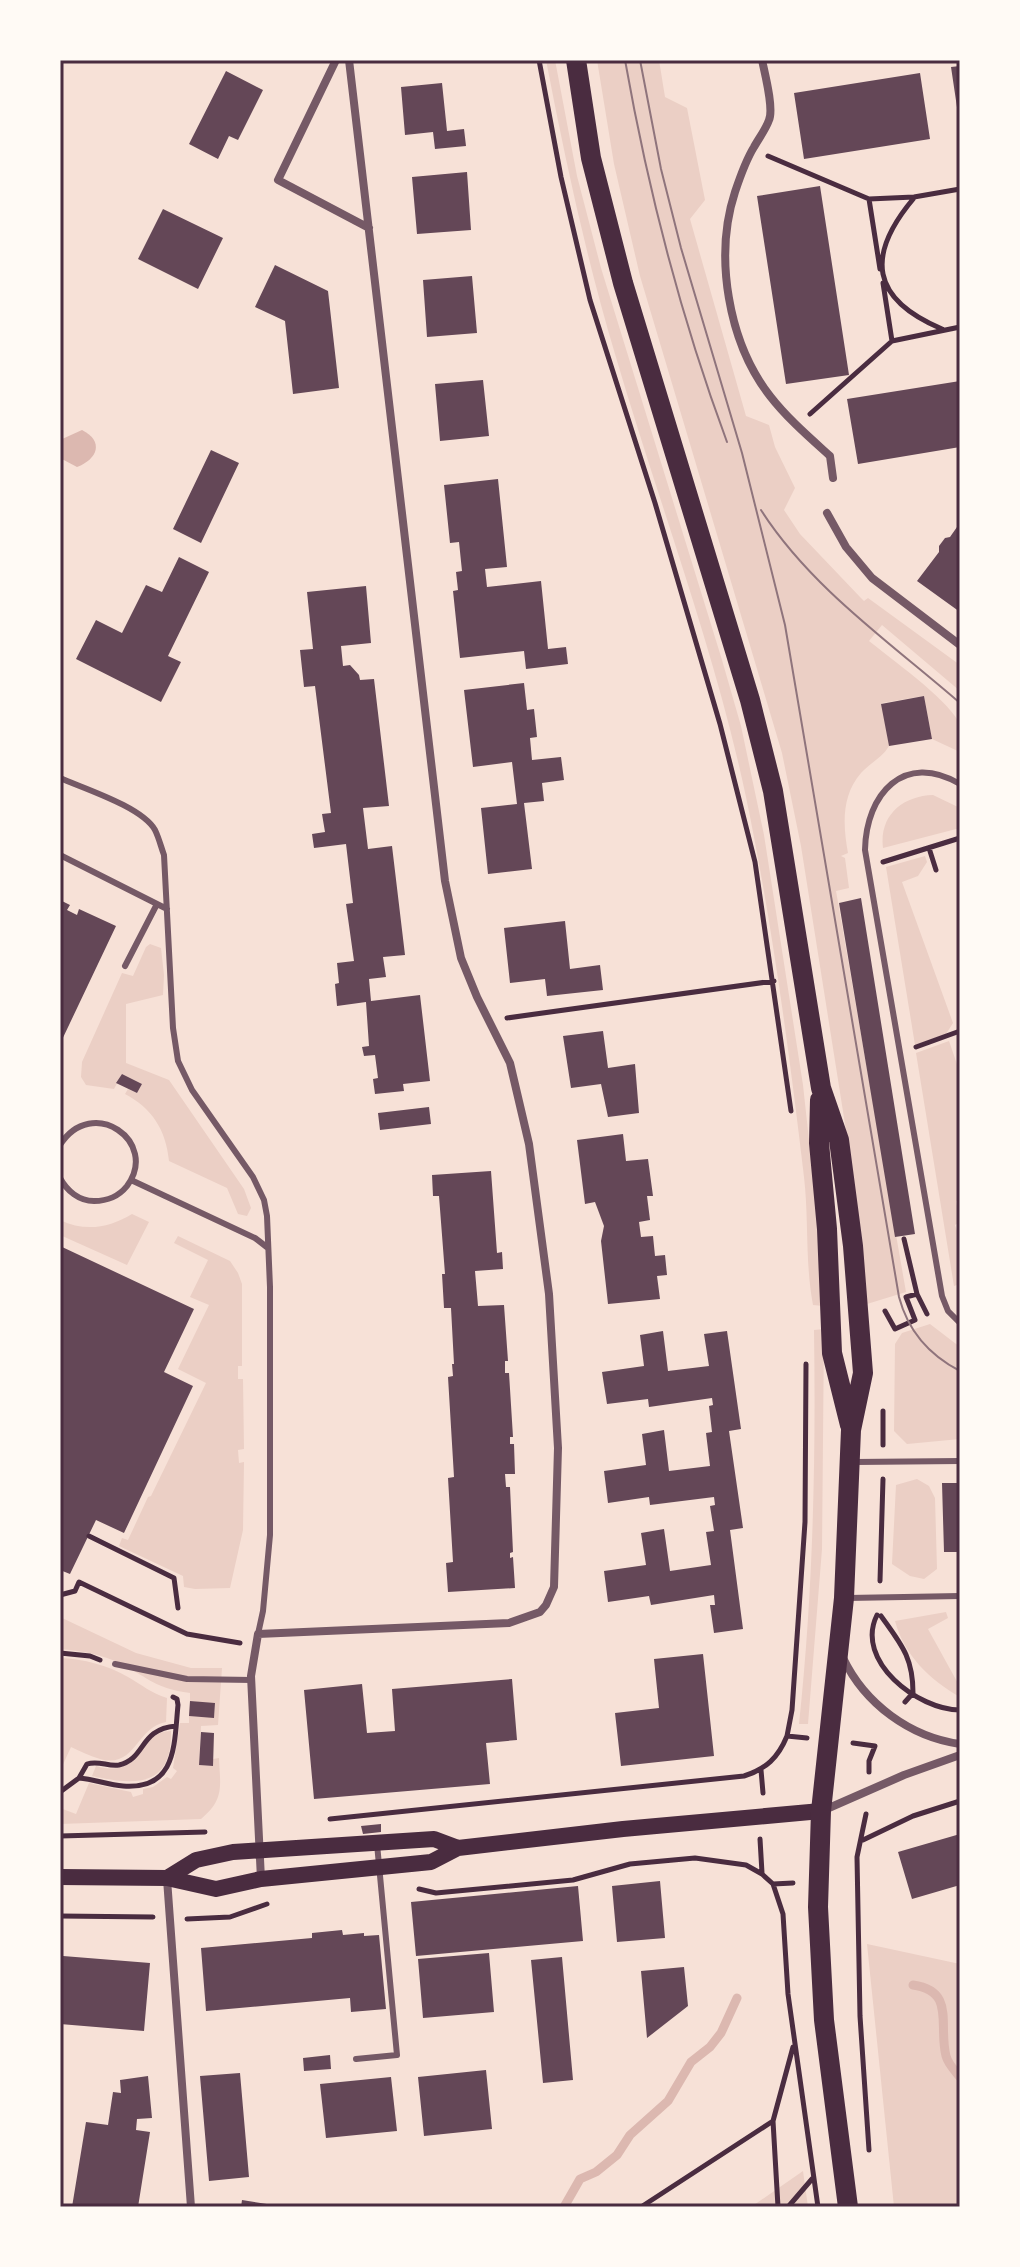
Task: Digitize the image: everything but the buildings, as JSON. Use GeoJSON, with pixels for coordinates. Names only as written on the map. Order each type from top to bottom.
{"type":"FeatureCollection","features":[{"type":"Feature","properties":{"kind":"main road"},"geometry":{"type":"LineString","coordinates":[[576,60],[591,158],[623,283],[750,700],[773,791],[821,1088],[839,1140],[853,1246],[863,1373],[851,1430],[844,1598],[821,1811],[818,1907],[823,2006],[848,2207]]}},
{"type":"Feature","properties":{"kind":"main road"},"geometry":{"type":"LineString","coordinates":[[821,1088],[819,1143],[827,1229],[832,1353],[851,1430]]}},
{"type":"Feature","properties":{"kind":"main road"},"geometry":{"type":"LineString","coordinates":[[60,1877],[167,1878],[216,1889],[261,1879],[431,1862],[458,1848],[821,1811]]}},
{"type":"Feature","properties":{"kind":"main road"},"geometry":{"type":"LineString","coordinates":[[167,1878],[196,1860],[233,1852],[434,1839],[458,1848]]}},
{"type":"Feature","properties":{"kind":"street"},"geometry":{"type":"LineString","coordinates":[[336,60],[278,180],[369,228]]}},
{"type":"Feature","properties":{"kind":"street"},"geometry":{"type":"LineString","coordinates":[[261,1879],[252,1680],[258,1634],[509,1623],[540,1612],[551,1597],[557,1543],[558,1448],[549,1294],[529,1144],[510,1063],[461,958],[445,881],[349,60]]}},
{"type":"Feature","properties":{"kind":"street"},"geometry":{"type":"LineString","coordinates":[[762,60],[771,118],[752,150],[734,193],[725,277],[730,311],[744,350],[768,394],[830,456],[833,478]]}},
{"type":"Feature","properties":{"kind":"street"},"geometry":{"type":"LineString","coordinates":[[827,513],[846,547],[872,578],[960,645]]}},
{"type":"Feature","properties":{"kind":"street"},"geometry":{"type":"LineString","coordinates":[[839,1649],[852,1677],[892,1717],[926,1736],[960,1744]]}},
{"type":"Feature","properties":{"kind":"street"},"geometry":{"type":"LineString","coordinates":[[821,1811],[960,1755]]}},
{"type":"Feature","properties":{"kind":"street"},"geometry":{"type":"LineString","coordinates":[[167,1878],[191,2207]]}},
{"type":"Feature","properties":{"kind":"lane"},"geometry":{"type":"LineString","coordinates":[[960,784],[938,774],[909,774],[899,778],[874,803],[865,833],[867,866],[942,1296],[948,1311],[960,1323]]}},
{"type":"Feature","properties":{"kind":"lane"},"geometry":{"type":"LineString","coordinates":[[60,778],[122,805],[143,817],[154,828],[164,855],[173,1028],[178,1061],[192,1090],[253,1177],[264,1200],[268,1248],[270,1535],[258,1634]]}},
{"type":"Feature","properties":{"kind":"lane"},"geometry":{"type":"LineString","coordinates":[[60,855],[167,909]]}},
{"type":"Feature","properties":{"kind":"lane"},"geometry":{"type":"LineString","coordinates":[[125,966],[157,904]]}},
{"type":"Feature","properties":{"kind":"lane"},"geometry":{"type":"LineString","coordinates":[[60,1145],[78,1126],[92,1122],[106,1123],[129,1139],[135,1152],[131,1180],[123,1191],[112,1198],[86,1200],[74,1195],[60,1178]]}},
{"type":"Feature","properties":{"kind":"lane"},"geometry":{"type":"LineString","coordinates":[[131,1180],[255,1238],[268,1248]]}},
{"type":"Feature","properties":{"kind":"lane"},"geometry":{"type":"LineString","coordinates":[[851,1463],[960,1461]]}},
{"type":"Feature","properties":{"kind":"lane"},"geometry":{"type":"LineString","coordinates":[[844,1598],[960,1596]]}},
{"type":"Feature","properties":{"kind":"lane"},"geometry":{"type":"LineString","coordinates":[[115,1664],[187,1679],[252,1680]]}},
{"type":"Feature","properties":{"kind":"lane"},"geometry":{"type":"LineString","coordinates":[[356,2059],[397,2055],[377,1844]]}},
{"type":"Feature","properties":{"kind":"path"},"geometry":{"type":"LineString","coordinates":[[539,60],[561,177],[590,300],[655,503],[720,724],[755,862],[792,1124]]}},
{"type":"Feature","properties":{"kind":"path"},"geometry":{"type":"LineString","coordinates":[[752,150],[869,199],[914,197],[960,189]]}},
{"type":"Feature","properties":{"kind":"path"},"geometry":{"type":"LineString","coordinates":[[914,197],[889,239],[881,276],[902,308],[944,330]]}},
{"type":"Feature","properties":{"kind":"path"},"geometry":{"type":"LineString","coordinates":[[869,199],[892,341]]}},
{"type":"Feature","properties":{"kind":"path"},"geometry":{"type":"LineString","coordinates":[[797,426],[892,341],[960,327]]}},
{"type":"Feature","properties":{"kind":"path"},"geometry":{"type":"LineString","coordinates":[[867,866],[960,838]]}},
{"type":"Feature","properties":{"kind":"path"},"geometry":{"type":"LineString","coordinates":[[929,847],[936,870]]}},
{"type":"Feature","properties":{"kind":"path"},"geometry":{"type":"LineString","coordinates":[[490,1020],[774,981]]}},
{"type":"Feature","properties":{"kind":"path"},"geometry":{"type":"LineString","coordinates":[[901,1053],[960,1031]]}},
{"type":"Feature","properties":{"kind":"path"},"geometry":{"type":"LineString","coordinates":[[877,1311],[884,1309],[895,1329],[915,1320],[906,1297],[917,1294]]}},
{"type":"Feature","properties":{"kind":"path"},"geometry":{"type":"LineString","coordinates":[[316,1821],[744,1776],[761,1770],[777,1757],[787,1736],[792,1710],[805,1522],[806,1351]]}},
{"type":"Feature","properties":{"kind":"path"},"geometry":{"type":"LineString","coordinates":[[89,1536],[174,1578],[178,1608]]}},
{"type":"Feature","properties":{"kind":"path"},"geometry":{"type":"LineString","coordinates":[[60,1595],[75,1591],[79,1582],[187,1634],[257,1646]]}},
{"type":"Feature","properties":{"kind":"path"},"geometry":{"type":"LineString","coordinates":[[913,1693],[911,1663],[897,1636],[878,1612],[874,1620],[873,1642],[890,1677],[901,1688],[936,1705],[960,1710]]}},
{"type":"Feature","properties":{"kind":"path"},"geometry":{"type":"LineString","coordinates":[[60,1792],[79,1778],[87,1764],[96,1761],[118,1765],[130,1759],[153,1732],[176,1726],[170,1765],[162,1777],[132,1786],[79,1778]]}},
{"type":"Feature","properties":{"kind":"path"},"geometry":{"type":"LineString","coordinates":[[787,1736],[806,1738]]}},
{"type":"Feature","properties":{"kind":"path"},"geometry":{"type":"LineString","coordinates":[[869,1761],[880,1736]]}},
{"type":"Feature","properties":{"kind":"path"},"geometry":{"type":"LineString","coordinates":[[859,1744],[875,1746]]}},
{"type":"Feature","properties":{"kind":"path"},"geometry":{"type":"LineString","coordinates":[[761,1770],[763,1789]]}},
{"type":"Feature","properties":{"kind":"path"},"geometry":{"type":"LineString","coordinates":[[862,1841],[913,1816],[960,1801]]}},
{"type":"Feature","properties":{"kind":"path"},"geometry":{"type":"LineString","coordinates":[[865,1824],[857,1857],[860,2016],[870,2161]]}},
{"type":"Feature","properties":{"kind":"path"},"geometry":{"type":"LineString","coordinates":[[60,1836],[216,1831]]}},
{"type":"Feature","properties":{"kind":"path"},"geometry":{"type":"LineString","coordinates":[[759,1853],[762,1874]]}},
{"type":"Feature","properties":{"kind":"path"},"geometry":{"type":"LineString","coordinates":[[382,1889],[411,1887],[436,1893],[573,1880],[619,1866],[695,1858],[746,1865],[762,1874],[773,1884],[783,1914],[788,1994],[818,2207]]}},
{"type":"Feature","properties":{"kind":"path"},"geometry":{"type":"LineString","coordinates":[[843,1879],[858,1880]]}},
{"type":"Feature","properties":{"kind":"path"},"geometry":{"type":"LineString","coordinates":[[773,1884],[788,1883]]}},
{"type":"Feature","properties":{"kind":"path"},"geometry":{"type":"LineString","coordinates":[[187,1919],[230,1917],[277,1900]]}},
{"type":"Feature","properties":{"kind":"path"},"geometry":{"type":"LineString","coordinates":[[60,1916],[154,1917]]}},
{"type":"Feature","properties":{"kind":"path"},"geometry":{"type":"LineString","coordinates":[[778,2207],[773,2121],[795,2041]]}},
{"type":"Feature","properties":{"kind":"path"},"geometry":{"type":"LineString","coordinates":[[641,2207],[773,2121]]}},
{"type":"Feature","properties":{"kind":"path"},"geometry":{"type":"LineString","coordinates":[[788,2207],[813,2178]]}},
{"type":"Feature","properties":{"kind":"shaded area"},"geometry":{"type":"Polygon","coordinates":[[[546,60],[555,60],[577,176],[601,268],[741,726],[764,835],[803,1085],[823,1306],[813,1305],[805,1193],[792,1082],[772,939],[746,797],[702,629],[604,318],[546,60]]]}},
{"type":"Feature","properties":{"kind":"shaded area"},"geometry":{"type":"Polygon","coordinates":[[[597,60],[659,60],[665,97],[687,108],[705,200],[690,219],[746,416],[769,425],[775,447],[795,488],[784,510],[800,534],[864,601],[868,598],[960,665],[960,691],[882,625],[869,641],[951,711],[960,728],[960,752],[932,739],[924,696],[882,703],[889,746],[854,782],[847,801],[845,832],[848,853],[841,856],[845,858],[849,888],[836,891],[906,1292],[867,1304],[845,1124],[801,846],[782,753],[640,276],[614,164],[597,60]]]}},
{"type":"Feature","properties":{"kind":"shaded area"},"geometry":{"type":"Polygon","coordinates":[[[82,430],[93,439],[96,450],[90,459],[77,467],[60,458],[60,440],[82,430]]]}},
{"type":"Feature","properties":{"kind":"shaded area"},"geometry":{"type":"Polygon","coordinates":[[[933,795],[960,808],[960,828],[883,848],[885,826],[895,810],[912,799],[933,795]]]}},
{"type":"Feature","properties":{"kind":"shaded area"},"geometry":{"type":"Polygon","coordinates":[[[925,856],[927,862],[918,876],[902,882],[953,1023],[946,1034],[915,1045],[886,867],[925,856]]]}},
{"type":"Feature","properties":{"kind":"shaded area"},"geometry":{"type":"Polygon","coordinates":[[[150,944],[161,948],[163,995],[126,1004],[126,1063],[169,1080],[244,1189],[251,1208],[247,1216],[238,1214],[227,1188],[169,1161],[165,1139],[156,1121],[143,1106],[125,1094],[128,1089],[137,1093],[142,1084],[122,1074],[114,1089],[86,1085],[81,1077],[82,1062],[122,973],[133,976],[150,944]]]}},
{"type":"Feature","properties":{"kind":"shaded area"},"geometry":{"type":"Polygon","coordinates":[[[949,1041],[960,1073],[960,1199],[956,1201],[960,1222],[955,1225],[960,1240],[960,1284],[954,1286],[916,1053],[949,1041]]]}},
{"type":"Feature","properties":{"kind":"shaded area"},"geometry":{"type":"Polygon","coordinates":[[[132,1214],[149,1222],[127,1265],[60,1235],[60,1220],[97,1227],[115,1223],[132,1214]]]}},
{"type":"Feature","properties":{"kind":"shaded area"},"geometry":{"type":"Polygon","coordinates":[[[178,1236],[230,1261],[242,1284],[242,1366],[238,1366],[238,1379],[243,1379],[244,1449],[238,1450],[239,1463],[244,1462],[243,1530],[230,1588],[184,1587],[183,1576],[119,1546],[122,1538],[128,1540],[206,1383],[178,1369],[209,1305],[190,1297],[208,1260],[174,1243],[178,1236]]]}},
{"type":"Feature","properties":{"kind":"shaded area"},"geometry":{"type":"Polygon","coordinates":[[[930,1324],[960,1347],[960,1439],[907,1444],[894,1431],[895,1344],[902,1333],[930,1324]]]}},
{"type":"Feature","properties":{"kind":"shaded area"},"geometry":{"type":"Polygon","coordinates":[[[824,1329],[822,1549],[808,1724],[799,1724],[808,1626],[812,1527],[814,1330],[824,1329]]]}},
{"type":"Feature","properties":{"kind":"shaded area"},"geometry":{"type":"Polygon","coordinates":[[[917,1479],[929,1486],[935,1498],[937,1569],[924,1579],[910,1576],[892,1564],[896,1485],[917,1479]]]}},
{"type":"Feature","properties":{"kind":"shaded area"},"geometry":{"type":"Polygon","coordinates":[[[946,1612],[948,1618],[928,1629],[960,1687],[960,1697],[938,1683],[912,1656],[895,1621],[946,1612]]]}},
{"type":"Feature","properties":{"kind":"shaded area"},"geometry":{"type":"Polygon","coordinates":[[[60,1617],[136,1653],[191,1668],[222,1668],[218,1725],[201,1726],[199,1765],[212,1766],[213,1759],[219,1758],[219,1792],[214,1805],[201,1819],[60,1824],[60,1808],[76,1814],[89,1783],[131,1792],[133,1797],[143,1794],[143,1789],[153,1787],[167,1777],[171,1779],[177,1771],[173,1768],[180,1723],[189,1723],[189,1716],[214,1717],[215,1704],[190,1701],[190,1693],[160,1686],[106,1658],[60,1649],[60,1617]]]}},
{"type":"Feature","properties":{"kind":"shaded area"},"geometry":{"type":"Polygon","coordinates":[[[60,1658],[104,1666],[167,1698],[166,1722],[148,1731],[121,1758],[100,1759],[71,1747],[60,1771],[60,1658]]]}},
{"type":"Feature","properties":{"kind":"shaded area"},"geometry":{"type":"Polygon","coordinates":[[[171,1731],[165,1763],[149,1778],[123,1781],[92,1776],[96,1766],[112,1769],[123,1767],[159,1733],[171,1731]]]}},
{"type":"Feature","properties":{"kind":"shaded area"},"geometry":{"type":"Polygon","coordinates":[[[867,1944],[960,1964],[960,2207],[894,2207],[867,1944]]]}},
{"type":"Feature","properties":{"kind":"shaded area"},"geometry":{"type":"Polygon","coordinates":[[[803,2171],[808,2207],[751,2207],[803,2171]]]}},
{"type":"Feature","properties":{"kind":"waterway"},"geometry":{"type":"LineString","coordinates":[[913,1985],[935,1994],[940,2002],[946,2056],[960,2077]]}},
{"type":"Feature","properties":{"kind":"waterway"},"geometry":{"type":"LineString","coordinates":[[564,2207],[580,2179],[596,2172],[617,2155],[630,2135],[668,2101],[691,2062],[710,2047],[721,2033],[737,1998]]}},
{"type":"Feature","properties":{"kind":"tram line"},"geometry":{"type":"LineString","coordinates":[[625,60],[667,253],[727,442]]}},
{"type":"Feature","properties":{"kind":"tram line"},"geometry":{"type":"LineString","coordinates":[[640,60],[661,169],[681,248],[742,453],[785,625],[899,1297],[908,1321],[921,1341],[960,1371]]}},
{"type":"Feature","properties":{"kind":"tram line"},"geometry":{"type":"LineString","coordinates":[[761,510],[803,565],[828,590],[960,703]]}}]}
